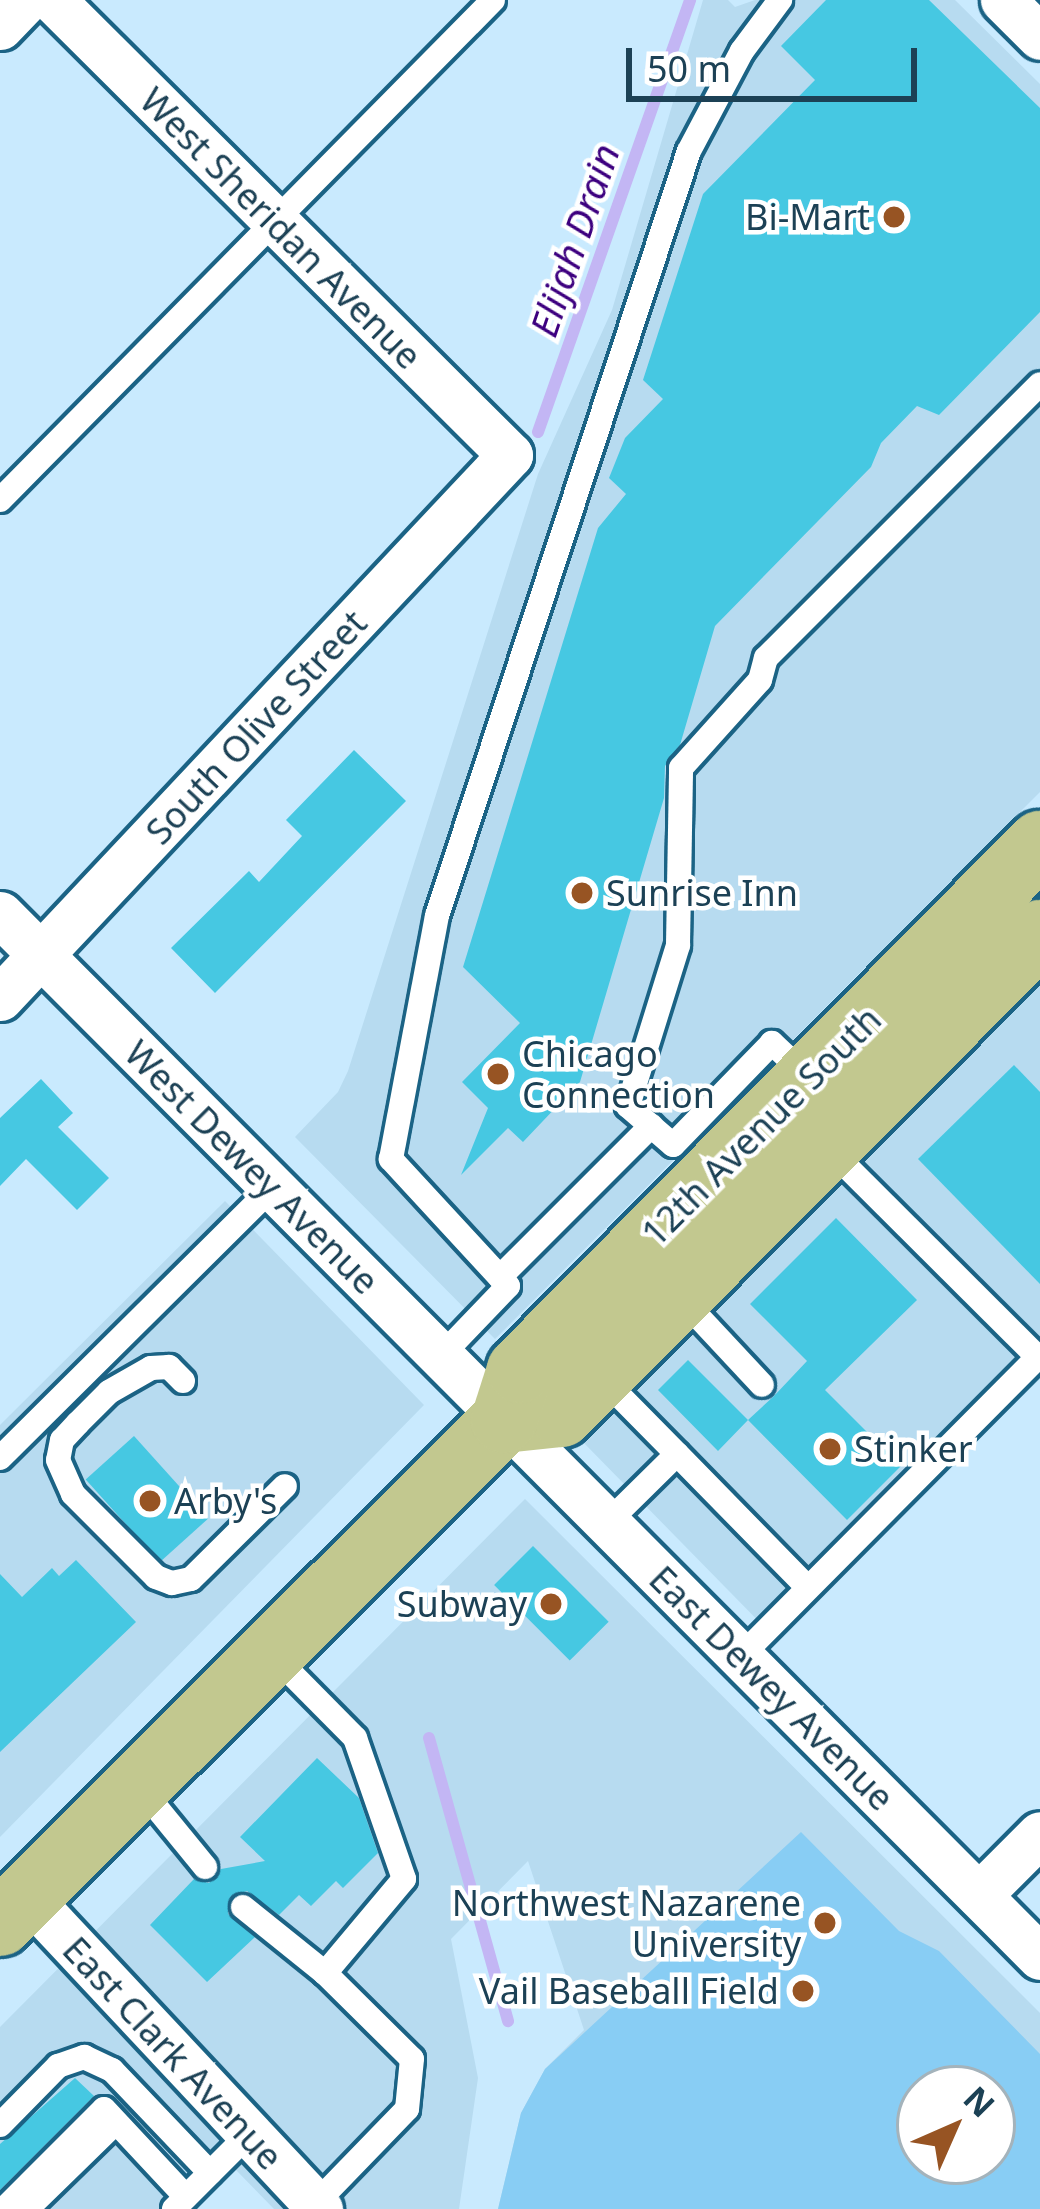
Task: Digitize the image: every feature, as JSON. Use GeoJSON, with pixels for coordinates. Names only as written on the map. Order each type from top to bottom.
{"type":"FeatureCollection","features":[{"type":"Feature","properties":{"kind":"main road","name":"12th Avenue South"},"geometry":{"type":"LineString","coordinates":[[504,1420],[561,1414],[827,1146],[1021,940],[1040,844]]}},
{"type":"Feature","properties":{"kind":"main road","name":"12th Avenue South"},"geometry":{"type":"LineString","coordinates":[[14,1910],[504,1420],[520,1370],[808,1077],[1021,940]]}},
{"type":"Feature","properties":{"kind":"street"},"geometry":{"type":"LineString","coordinates":[[0,27],[26,0]]}},
{"type":"Feature","properties":{"kind":"street","name":"West Sheridan Avenue"},"geometry":{"type":"LineString","coordinates":[[53,0],[510,455]]}},
{"type":"Feature","properties":{"kind":"street"},"geometry":{"type":"LineString","coordinates":[[1003,0],[1040,37]]}},
{"type":"Feature","properties":{"kind":"street","name":"South Olive Street"},"geometry":{"type":"LineString","coordinates":[[0,998],[510,455]]}},
{"type":"Feature","properties":{"kind":"street","name":"West Dewey Avenue"},"geometry":{"type":"LineString","coordinates":[[0,914],[504,1420]]}},
{"type":"Feature","properties":{"kind":"street","name":"East Dewey Avenue"},"geometry":{"type":"LineString","coordinates":[[504,1420],[1040,1957]]}},
{"type":"Feature","properties":{"kind":"street"},"geometry":{"type":"LineString","coordinates":[[979,1895],[1040,1834]]}},
{"type":"Feature","properties":{"kind":"street","name":"East Clark Avenue"},"geometry":{"type":"LineString","coordinates":[[14,1910],[318,2206]]}},
{"type":"Feature","properties":{"kind":"lane"},"geometry":{"type":"LineString","coordinates":[[0,500],[278,224],[493,0]]}},
{"type":"Feature","properties":{"kind":"lane"},"geometry":{"type":"LineString","coordinates":[[440,1357],[508,1286],[391,1159],[437,916],[689,151],[742,51],[780,0]]}},
{"type":"Feature","properties":{"kind":"lane"},"geometry":{"type":"LineString","coordinates":[[808,1077],[772,1043],[673,1145],[628,1106],[678,945],[681,768],[760,680],[766,658],[1040,384]]}},
{"type":"Feature","properties":{"kind":"lane"},"geometry":{"type":"LineString","coordinates":[[500,1277],[651,1126]]}},
{"type":"Feature","properties":{"kind":"lane"},"geometry":{"type":"LineString","coordinates":[[740,1657],[1039,1356],[827,1146]]}},
{"type":"Feature","properties":{"kind":"lane"},"geometry":{"type":"LineString","coordinates":[[0,1459],[272,1188]]}},
{"type":"Feature","properties":{"kind":"lane"},"geometry":{"type":"LineString","coordinates":[[679,1295],[762,1385]]}},
{"type":"Feature","properties":{"kind":"lane"},"geometry":{"type":"LineString","coordinates":[[183,1381],[169,1367],[151,1368],[109,1392],[62,1440],[58,1460],[63,1478],[156,1577],[172,1583],[191,1579],[285,1486]]}},
{"type":"Feature","properties":{"kind":"lane"},"geometry":{"type":"LineString","coordinates":[[600,1376],[808,1588]]}},
{"type":"Feature","properties":{"kind":"lane"},"geometry":{"type":"LineString","coordinates":[[57,1402],[79,1423]]}},
{"type":"Feature","properties":{"kind":"lane"},"geometry":{"type":"LineString","coordinates":[[608,1523],[677,1454]]}},
{"type":"Feature","properties":{"kind":"lane"},"geometry":{"type":"LineString","coordinates":[[270,1653],[355,1738],[404,1879],[326,1973]]}},
{"type":"Feature","properties":{"kind":"lane"},"geometry":{"type":"LineString","coordinates":[[137,1785],[205,1867]]}},
{"type":"Feature","properties":{"kind":"lane"},"geometry":{"type":"LineString","coordinates":[[243,1907],[326,1973],[412,2060],[407,2109],[318,2206]]}},
{"type":"Feature","properties":{"kind":"lane"},"geometry":{"type":"LineString","coordinates":[[0,2126],[58,2066],[84,2057],[112,2070],[210,2173]]}},
{"type":"Feature","properties":{"kind":"lane"},"geometry":{"type":"LineString","coordinates":[[4,2209],[104,2109],[180,2203],[249,2134]]}},
{"type":"Feature","properties":{"kind":"lane"},"geometry":{"type":"LineString","coordinates":[[27,2209],[116,2122]]}},
{"type":"Feature","properties":{"kind":"shaded area"},"geometry":{"type":"Polygon","coordinates":[[[703,0],[728,0],[735,7],[755,0],[955,0],[1040,84],[1040,792],[495,1339],[295,1137],[338,1092],[348,1071],[538,474],[612,310],[703,0]]]}},
{"type":"Feature","properties":{"kind":"shaded area"},"geometry":{"type":"Polygon","coordinates":[[[1040,982],[1040,1379],[775,1638],[582,1441],[1040,982]]]}},
{"type":"Feature","properties":{"kind":"shaded area"},"geometry":{"type":"Polygon","coordinates":[[[225,1201],[424,1405],[0,1837],[0,1425],[225,1201]]]}},
{"type":"Feature","properties":{"kind":"shaded area"},"geometry":{"type":"Polygon","coordinates":[[[525,1499],[1040,2013],[1040,2209],[498,2209],[521,2113],[545,2069],[584,2030],[528,1861],[451,1939],[478,2078],[459,2209],[274,2209],[234,2168],[193,2209],[0,2209],[0,2027],[525,1499]]]}},
{"type":"Feature","properties":{"kind":"shaded area","name":"Vail Baseball Field"},"geometry":{"type":"Polygon","coordinates":[[[801,1832],[899,1931],[939,1951],[1040,2054],[1040,2209],[498,2209],[521,2113],[545,2069],[801,1832]]]}},
{"type":"Feature","properties":{"kind":"building"},"geometry":{"type":"Polygon","coordinates":[[[826,0],[929,0],[1040,108],[1040,312],[939,415],[917,406],[881,443],[871,467],[715,626],[680,745],[665,766],[664,798],[580,1082],[523,1142],[508,1128],[461,1175],[488,1108],[462,1082],[520,1023],[463,967],[598,528],[626,494],[609,478],[625,438],[663,399],[643,380],[703,194],[815,80],[781,46],[826,0]]]}},
{"type":"Feature","properties":{"kind":"building"},"geometry":{"type":"Polygon","coordinates":[[[354,750],[406,801],[215,993],[171,948],[249,871],[259,882],[302,836],[286,820],[354,750]]]}},
{"type":"Feature","properties":{"kind":"building"},"geometry":{"type":"Polygon","coordinates":[[[1014,1065],[1040,1092],[1040,1284],[918,1159],[1014,1065]]]}},
{"type":"Feature","properties":{"kind":"building"},"geometry":{"type":"Polygon","coordinates":[[[41,1079],[73,1113],[58,1127],[109,1178],[77,1210],[26,1159],[0,1186],[0,1118],[41,1079]]]}},
{"type":"Feature","properties":{"kind":"building"},"geometry":{"type":"Polygon","coordinates":[[[836,1218],[917,1300],[825,1390],[901,1466],[847,1520],[748,1420],[807,1361],[750,1304],[836,1218]]]}},
{"type":"Feature","properties":{"kind":"building"},"geometry":{"type":"Polygon","coordinates":[[[688,1360],[748,1420],[718,1451],[658,1390],[688,1360]]]}},
{"type":"Feature","properties":{"kind":"building","name":"Arby's"},"geometry":{"type":"Polygon","coordinates":[[[134,1436],[208,1518],[160,1562],[86,1479],[134,1436]]]}},
{"type":"Feature","properties":{"kind":"building","name":"Subway"},"geometry":{"type":"Polygon","coordinates":[[[533,1546],[609,1622],[570,1661],[494,1585],[533,1546]]]}},
{"type":"Feature","properties":{"kind":"building"},"geometry":{"type":"Polygon","coordinates":[[[76,1560],[136,1622],[0,1752],[0,1574],[22,1597],[52,1568],[59,1576],[76,1560]]]}},
{"type":"Feature","properties":{"kind":"building"},"geometry":{"type":"Polygon","coordinates":[[[317,1758],[359,1798],[378,1853],[343,1888],[336,1881],[311,1906],[299,1895],[279,1915],[247,1891],[231,1896],[228,1914],[255,1937],[207,1982],[150,1925],[194,1879],[209,1883],[221,1869],[265,1861],[240,1837],[317,1758]]]}},
{"type":"Feature","properties":{"kind":"building"},"geometry":{"type":"Polygon","coordinates":[[[75,2078],[94,2096],[0,2190],[0,2144],[75,2078]]]}},
{"type":"Feature","properties":{"kind":"waterway","name":"Elijah Drain"},"geometry":{"type":"LineString","coordinates":[[538,432],[690,0]]}},
{"type":"Feature","properties":{"kind":"waterway","name":"Elijah Drain"},"geometry":{"type":"LineString","coordinates":[[429,1738],[508,2021]]}},
{"type":"Feature","properties":{"kind":"place","name":"Bi-Mart"},"geometry":{"type":"Point","coordinates":[894,217]}},
{"type":"Feature","properties":{"kind":"place","name":"Sunrise Inn"},"geometry":{"type":"Point","coordinates":[582,893]}},
{"type":"Feature","properties":{"kind":"place","name":"Chicago Connection"},"geometry":{"type":"Point","coordinates":[498,1074]}},
{"type":"Feature","properties":{"kind":"place","name":"Stinker"},"geometry":{"type":"Point","coordinates":[830,1449]}},
{"type":"Feature","properties":{"kind":"place","name":"Arby's"},"geometry":{"type":"Point","coordinates":[150,1501]}},
{"type":"Feature","properties":{"kind":"place","name":"Subway"},"geometry":{"type":"Point","coordinates":[551,1604]}},
{"type":"Feature","properties":{"kind":"place","name":"Northwest Nazarene University"},"geometry":{"type":"Point","coordinates":[825,1923]}},
{"type":"Feature","properties":{"kind":"place","name":"Vail Baseball Field"},"geometry":{"type":"Point","coordinates":[803,1991]}}]}
